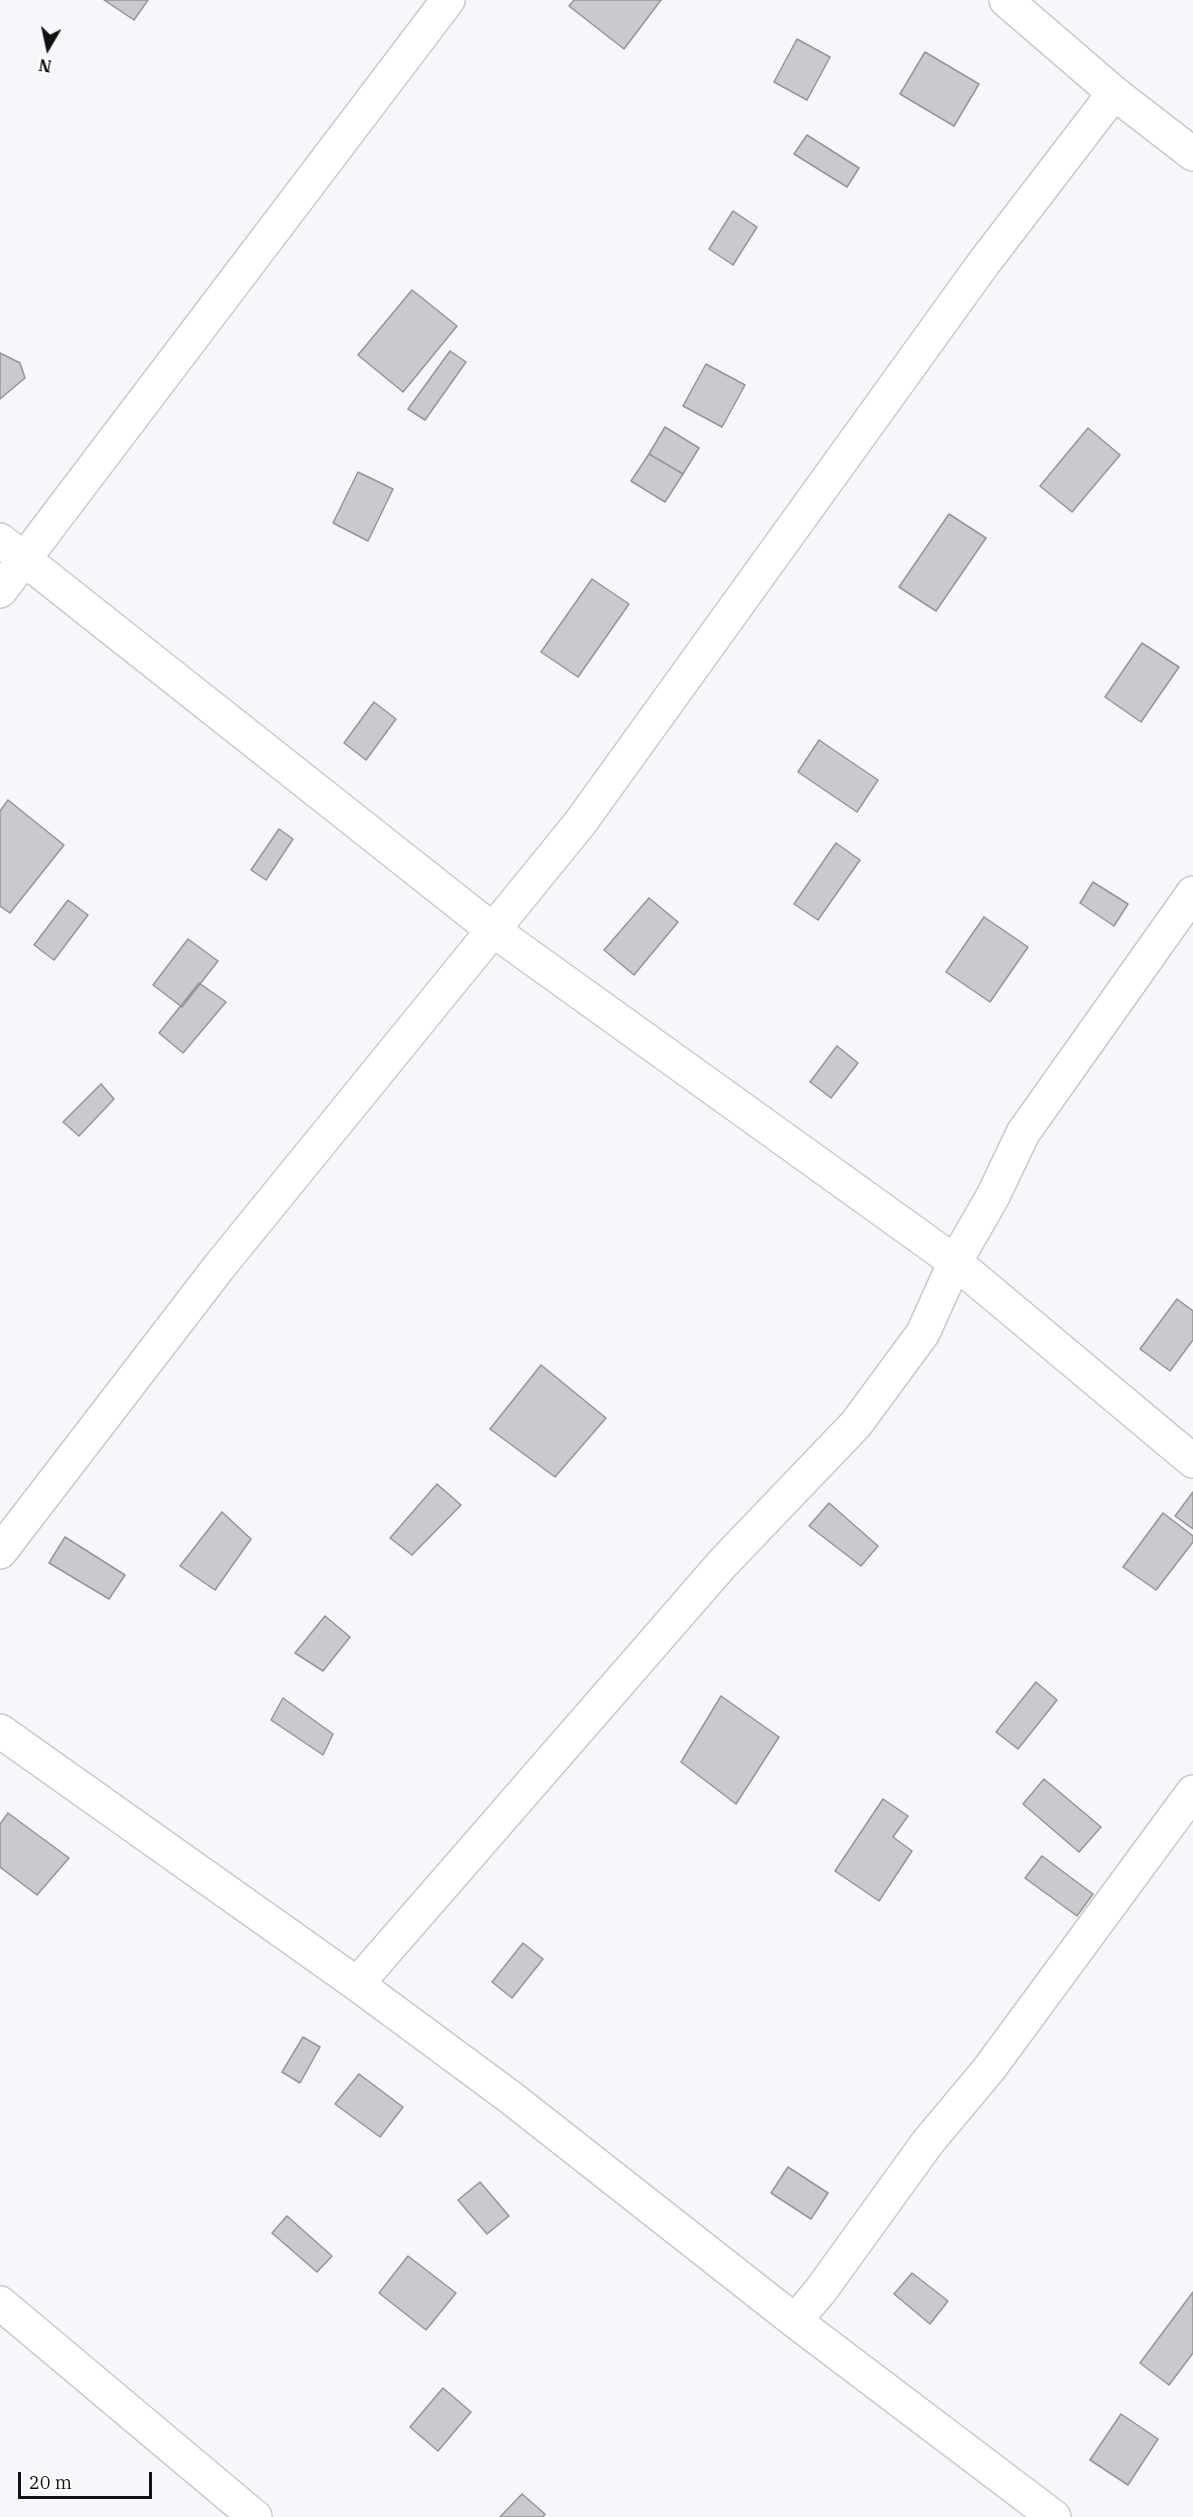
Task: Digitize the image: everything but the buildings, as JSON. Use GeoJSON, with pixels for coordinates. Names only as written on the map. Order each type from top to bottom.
{"type":"FeatureCollection","features":[{"type":"Feature","properties":{"kind":"street"},"geometry":{"type":"LineString","coordinates":[[0,591],[12,550],[448,0]]}},
{"type":"Feature","properties":{"kind":"street"},"geometry":{"type":"LineString","coordinates":[[1006,0],[1114,93],[1193,154]]}},
{"type":"Feature","properties":{"kind":"street"},"geometry":{"type":"LineString","coordinates":[[0,1552],[219,1267],[580,823],[982,264],[1114,93]]}},
{"type":"Feature","properties":{"kind":"street"},"geometry":{"type":"LineString","coordinates":[[12,550],[493,930],[955,1262],[1193,1461]]}},
{"type":"Feature","properties":{"kind":"street"},"geometry":{"type":"LineString","coordinates":[[357,1984],[723,1563],[856,1424],[923,1333],[955,1262],[993,1196],[1023,1133],[1193,893]]}},
{"type":"Feature","properties":{"kind":"street"},"geometry":{"type":"LineString","coordinates":[[0,1731],[357,1984],[510,2097],[795,2321],[1054,2517]]}},
{"type":"Feature","properties":{"kind":"street"},"geometry":{"type":"LineString","coordinates":[[795,2321],[928,2142],[988,2069],[1193,1792]]}},
{"type":"Feature","properties":{"kind":"street"},"geometry":{"type":"LineString","coordinates":[[0,2303],[255,2517]]}}]}
